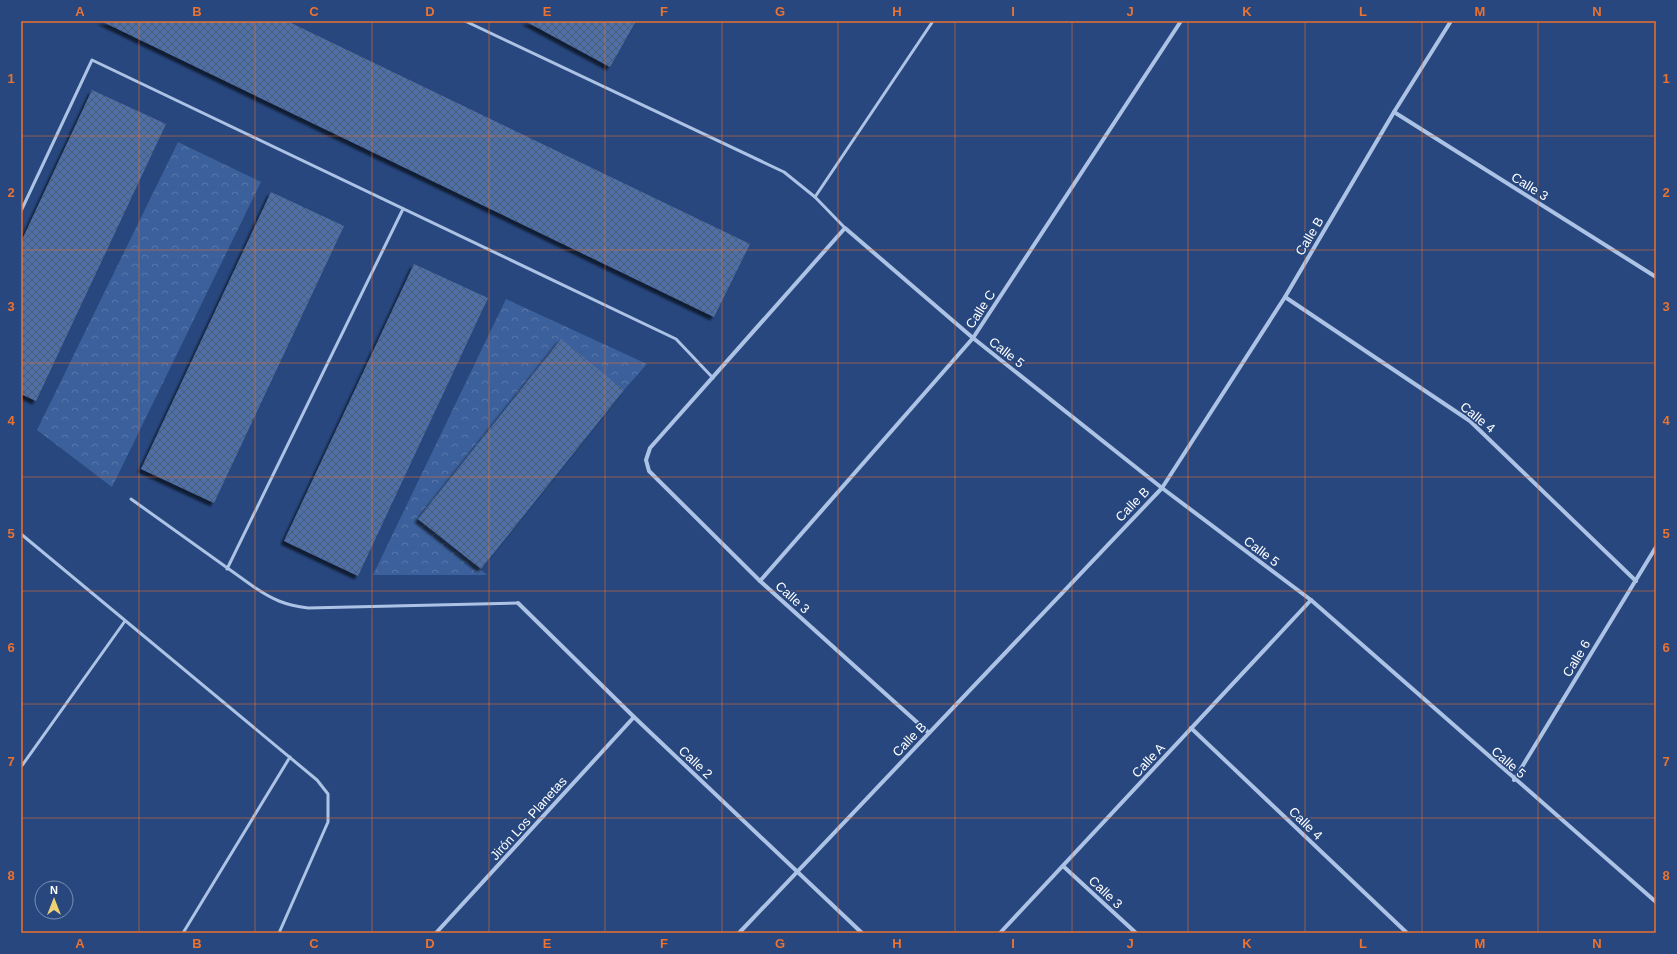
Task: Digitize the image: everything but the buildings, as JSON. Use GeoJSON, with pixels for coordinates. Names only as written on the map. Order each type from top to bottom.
{"type":"FeatureCollection","features":[{"type":"Feature","properties":{"kind":"street","name":"Calle C"},"geometry":{"type":"LineString","coordinates":[[760,581],[973,338],[1181,21]]}},
{"type":"Feature","properties":{"kind":"street","name":"Calle B"},"geometry":{"type":"LineString","coordinates":[[739,933],[1162,488],[1285,297],[1394,112],[1451,21]]}},
{"type":"Feature","properties":{"kind":"street","name":"Calle 3"},"geometry":{"type":"LineString","coordinates":[[1394,112],[1656,277]]}},
{"type":"Feature","properties":{"kind":"street","name":"Calle 5"},"geometry":{"type":"LineString","coordinates":[[846,228],[973,338],[1162,488],[1311,600],[1514,780],[1656,902]]}},
{"type":"Feature","properties":{"kind":"street"},"geometry":{"type":"LineString","coordinates":[[713,378],[846,228]]}},
{"type":"Feature","properties":{"kind":"street","name":"Calle 4"},"geometry":{"type":"LineString","coordinates":[[1285,297],[1470,421],[1636,580]]}},
{"type":"Feature","properties":{"kind":"street","name":"Calle 3"},"geometry":{"type":"LineString","coordinates":[[713,378],[650,448],[646,460],[649,471],[760,581],[929,733]]}},
{"type":"Feature","properties":{"kind":"street","name":"Calle 6"},"geometry":{"type":"LineString","coordinates":[[1514,780],[1656,547]]}},
{"type":"Feature","properties":{"kind":"street","name":"Calle A"},"geometry":{"type":"LineString","coordinates":[[1000,933],[1311,600]]}},
{"type":"Feature","properties":{"kind":"street","name":"Calle 2"},"geometry":{"type":"LineString","coordinates":[[518,603],[634,717],[862,933]]}},
{"type":"Feature","properties":{"kind":"street","name":"Jirón Los Planetas"},"geometry":{"type":"LineString","coordinates":[[436,933],[634,717]]}},
{"type":"Feature","properties":{"kind":"street","name":"Calle 4"},"geometry":{"type":"LineString","coordinates":[[1192,728],[1407,933]]}},
{"type":"Feature","properties":{"kind":"street","name":"Calle 3"},"geometry":{"type":"LineString","coordinates":[[1063,866],[1136,933]]}},
{"type":"Feature","properties":{"kind":"lane"},"geometry":{"type":"LineString","coordinates":[[465,21],[784,172],[815,197],[846,228]]}},
{"type":"Feature","properties":{"kind":"lane"},"geometry":{"type":"LineString","coordinates":[[815,197],[933,21]]}},
{"type":"Feature","properties":{"kind":"lane"},"geometry":{"type":"LineString","coordinates":[[21,211],[92,60],[676,339],[713,378]]}},
{"type":"Feature","properties":{"kind":"lane"},"geometry":{"type":"LineString","coordinates":[[227,569],[403,209]]}},
{"type":"Feature","properties":{"kind":"lane"},"geometry":{"type":"LineString","coordinates":[[131,499],[227,569],[272,599],[290,605],[308,608],[518,603]]}},
{"type":"Feature","properties":{"kind":"lane"},"geometry":{"type":"LineString","coordinates":[[21,534],[290,757],[317,780],[328,794],[328,822],[279,933]]}},
{"type":"Feature","properties":{"kind":"lane"},"geometry":{"type":"LineString","coordinates":[[21,767],[125,621]]}},
{"type":"Feature","properties":{"kind":"lane"},"geometry":{"type":"LineString","coordinates":[[183,933],[290,757]]}},
{"type":"Feature","properties":{"kind":"green space"},"geometry":{"type":"Polygon","coordinates":[[[178,142],[261,182],[112,487],[37,430],[178,142]]]}},
{"type":"Feature","properties":{"kind":"green space"},"geometry":{"type":"Polygon","coordinates":[[[506,299],[647,364],[624,390],[560,340],[418,519],[487,575],[373,575],[506,299]]]}}]}
